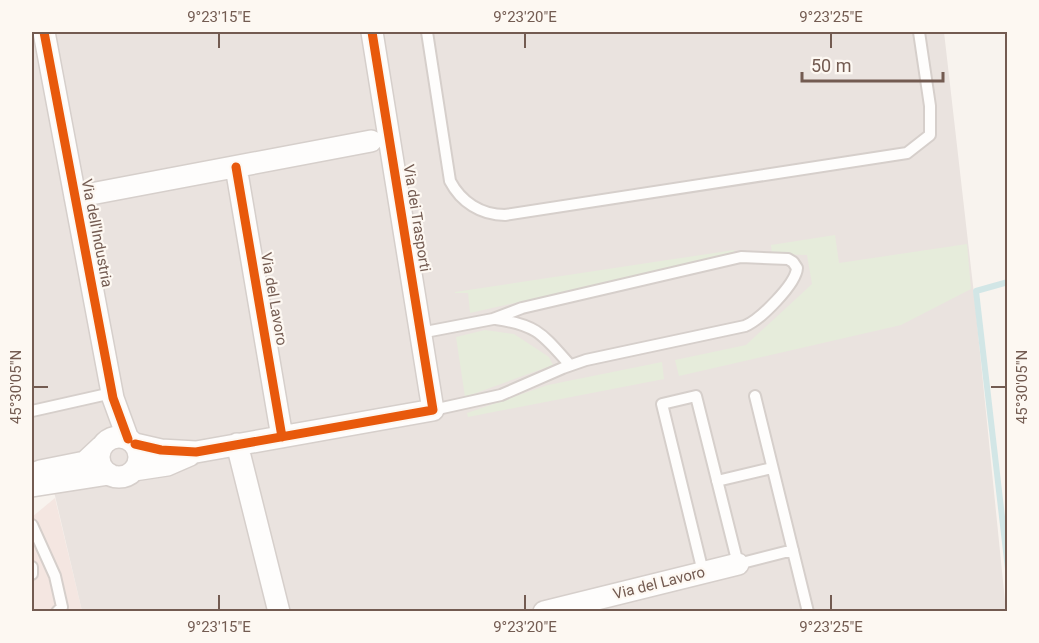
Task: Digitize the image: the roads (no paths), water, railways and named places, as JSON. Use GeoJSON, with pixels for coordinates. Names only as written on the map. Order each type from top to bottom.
{"type":"FeatureCollection","features":[{"type":"Feature","properties":{"kind":"street","name":"Via dell'Industria"},"geometry":{"type":"LineString","coordinates":[[44,32],[113,396],[131,442]]}},
{"type":"Feature","properties":{"kind":"street","name":"Via dei Trasporti"},"geometry":{"type":"LineString","coordinates":[[372,32],[433,410]]}},
{"type":"Feature","properties":{"kind":"street"},"geometry":{"type":"LineString","coordinates":[[236,167],[371,141]]}},
{"type":"Feature","properties":{"kind":"street","name":"Via dell'Industria"},"geometry":{"type":"LineString","coordinates":[[75,197],[236,167]]}},
{"type":"Feature","properties":{"kind":"street","name":"Via del Lavoro"},"geometry":{"type":"LineString","coordinates":[[236,167],[282,436]]}},
{"type":"Feature","properties":{"kind":"street","name":"Via dell'Industria"},"geometry":{"type":"LineString","coordinates":[[103,445],[113,396]]}},
{"type":"Feature","properties":{"kind":"street"},"geometry":{"type":"LineString","coordinates":[[32,484],[109,474],[120,477],[134,470],[168,465],[196,452],[433,410]]}},
{"type":"Feature","properties":{"kind":"street"},"geometry":{"type":"LineString","coordinates":[[32,484],[85,462],[103,445],[116,437],[161,450],[196,452]]}},
{"type":"Feature","properties":{"kind":"street"},"geometry":{"type":"LineString","coordinates":[[131,442],[139,456],[134,470]]}},
{"type":"Feature","properties":{"kind":"street"},"geometry":{"type":"LineString","coordinates":[[237,444],[279,612]]}},
{"type":"Feature","properties":{"kind":"street"},"geometry":{"type":"LineString","coordinates":[[103,445],[99,456],[100,465],[109,474]]}},
{"type":"Feature","properties":{"kind":"street","name":"Via del Lavoro"},"geometry":{"type":"LineString","coordinates":[[544,612],[738,564]]}},
{"type":"Feature","properties":{"kind":"lane"},"geometry":{"type":"LineString","coordinates":[[427,32],[450,181],[455,191],[474,206],[495,215],[505,215],[907,153],[930,135],[930,106],[918,32]]}},
{"type":"Feature","properties":{"kind":"lane"},"geometry":{"type":"LineString","coordinates":[[420,333],[493,319],[522,308],[741,257],[788,259],[796,265],[797,271],[794,277],[763,315],[750,324],[570,365],[501,395],[433,410]]}},
{"type":"Feature","properties":{"kind":"lane"},"geometry":{"type":"LineString","coordinates":[[493,319],[517,322],[533,328],[543,335],[570,365]]}},
{"type":"Feature","properties":{"kind":"lane"},"geometry":{"type":"LineString","coordinates":[[32,411],[113,396]]}},
{"type":"Feature","properties":{"kind":"lane"},"geometry":{"type":"LineString","coordinates":[[703,572],[662,404],[696,396],[738,564],[793,550]]}},
{"type":"Feature","properties":{"kind":"lane"},"geometry":{"type":"LineString","coordinates":[[755,396],[808,612]]}},
{"type":"Feature","properties":{"kind":"lane"},"geometry":{"type":"LineString","coordinates":[[717,481],[772,468]]}},
{"type":"Feature","properties":{"kind":"lane"},"geometry":{"type":"LineString","coordinates":[[32,525],[55,576],[62,607],[57,612]]}},
{"type":"Feature","properties":{"kind":"lane"},"geometry":{"type":"LineString","coordinates":[[32,567],[32,574]]}},
{"type":"Feature","properties":{"kind":"waterway"},"geometry":{"type":"LineString","coordinates":[[1008,282],[976,291],[1008,569]]}}]}
